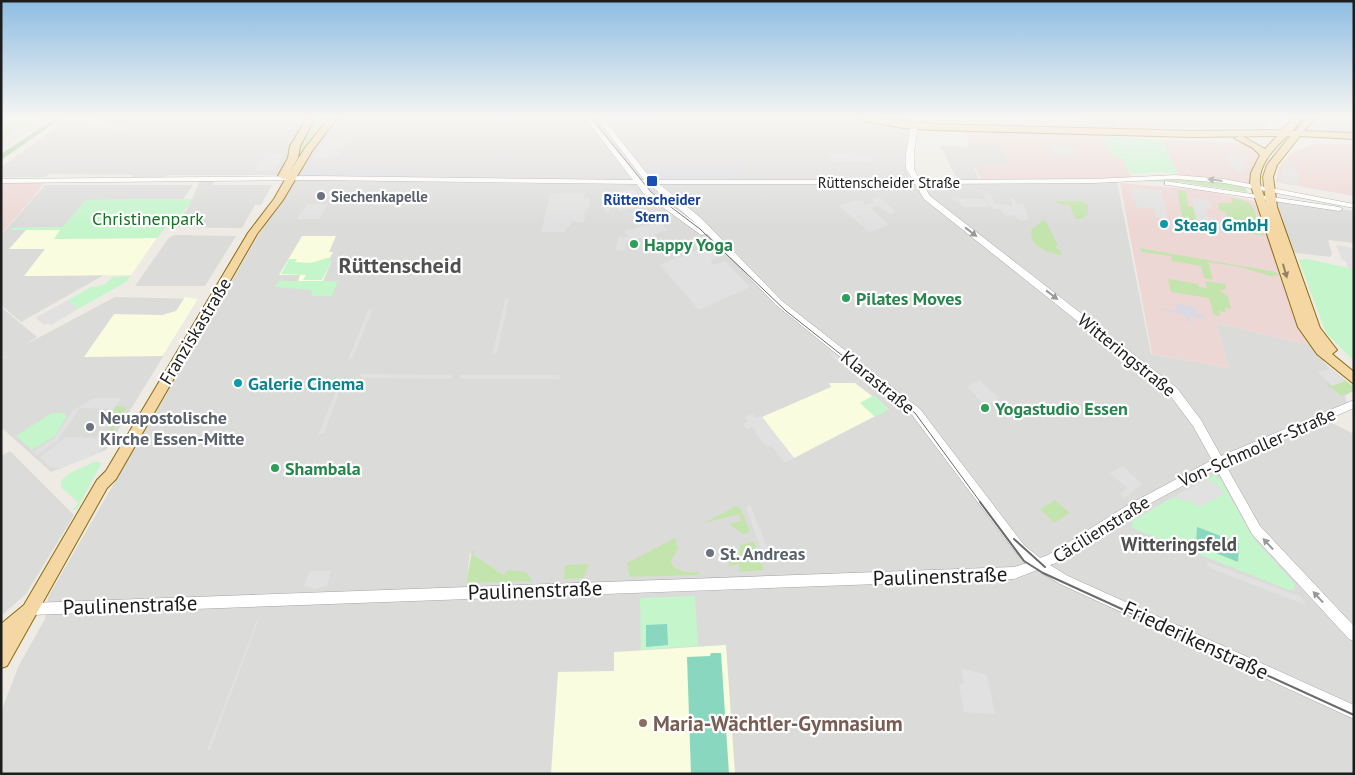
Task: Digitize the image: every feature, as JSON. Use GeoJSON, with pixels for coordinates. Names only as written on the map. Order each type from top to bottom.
{"type":"FeatureCollection","features":[{"type":"Feature","properties":{"kind":"main road"},"geometry":{"type":"LineString","coordinates":[[286,178],[293,154]]}},
{"type":"Feature","properties":{"kind":"main road"},"geometry":{"type":"LineString","coordinates":[[286,178],[304,154]]}},
{"type":"Feature","properties":{"kind":"main road"},"geometry":{"type":"LineString","coordinates":[[1265,154],[1255,172],[1265,192],[1316,329],[1332,351],[1354,370]]}},
{"type":"Feature","properties":{"kind":"main road"},"geometry":{"type":"LineString","coordinates":[[1280,154],[1270,170],[1265,192],[1304,327],[1321,351],[1354,379]]}},
{"type":"Feature","properties":{"kind":"main road","name":"Franziskastraße"},"geometry":{"type":"LineString","coordinates":[[1,660],[102,484],[111,475],[286,178]]}},
{"type":"Feature","properties":{"kind":"main road"},"geometry":{"type":"LineString","coordinates":[[1,635],[10,624],[30,609]]}},
{"type":"Feature","properties":{"kind":"street","name":"Klarastraße"},"geometry":{"type":"LineString","coordinates":[[616,154],[638,182],[658,201],[715,240]]}},
{"type":"Feature","properties":{"kind":"street","name":"Klarastraße"},"geometry":{"type":"LineString","coordinates":[[628,154],[649,181],[698,220],[715,240],[785,309],[916,412],[1011,538],[1039,566]]}},
{"type":"Feature","properties":{"kind":"street","name":"Witteringstraße"},"geometry":{"type":"LineString","coordinates":[[910,154],[910,168],[927,197],[1142,365],[1179,398],[1260,536],[1354,635]]}},
{"type":"Feature","properties":{"kind":"street"},"geometry":{"type":"LineString","coordinates":[[612,182],[626,175],[625,166]]}},
{"type":"Feature","properties":{"kind":"street","name":"Rüttenscheider Straße"},"geometry":{"type":"LineString","coordinates":[[1,181],[286,178],[612,182],[676,180],[1117,180],[1265,192]]}},
{"type":"Feature","properties":{"kind":"street"},"geometry":{"type":"LineString","coordinates":[[664,194],[666,186],[676,180]]}},
{"type":"Feature","properties":{"kind":"street"},"geometry":{"type":"LineString","coordinates":[[1265,192],[1330,204],[1354,206]]}},
{"type":"Feature","properties":{"kind":"street"},"geometry":{"type":"LineString","coordinates":[[1265,192],[1354,211]]}},
{"type":"Feature","properties":{"kind":"street","name":"Von-Schmoller-Straße"},"geometry":{"type":"LineString","coordinates":[[1162,491],[1218,462],[1354,404]]}},
{"type":"Feature","properties":{"kind":"street","name":"Cäcilienstraße"},"geometry":{"type":"LineString","coordinates":[[1039,566],[1162,491]]}},
{"type":"Feature","properties":{"kind":"street","name":"Paulinenstraße"},"geometry":{"type":"LineString","coordinates":[[30,609],[1002,574],[1020,572],[1039,566]]}},
{"type":"Feature","properties":{"kind":"street","name":"Friederikenstraße"},"geometry":{"type":"LineString","coordinates":[[1039,566],[1071,584],[1354,712]]}},
{"type":"Feature","properties":{"kind":"shaded area"},"geometry":{"type":"Polygon","coordinates":[[[19,154],[906,154],[904,161],[910,183],[1117,181],[1151,354],[1229,368],[1216,323],[1315,346],[1327,360],[1323,362],[1353,387],[1353,391],[1345,396],[1348,406],[1320,417],[1354,434],[1354,774],[1,774],[1,712],[19,665],[45,619],[48,597],[258,236],[298,175],[168,175],[166,177],[131,177],[133,175],[49,174],[46,177],[1,177],[1,167],[19,154]],[[754,541],[740,545],[740,553],[728,558],[738,564],[764,570],[754,541]],[[678,549],[631,577],[700,574],[699,572],[685,572],[674,567],[671,561],[678,549]],[[470,553],[466,583],[526,572],[513,572],[504,575],[470,553]]]}},
{"type":"Feature","properties":{"kind":"shaded area"},"geometry":{"type":"Polygon","coordinates":[[[268,154],[284,154],[274,170],[254,171],[263,157],[268,154]]]}},
{"type":"Feature","properties":{"kind":"shaded area"},"geometry":{"type":"Polygon","coordinates":[[[316,154],[339,154],[338,156],[313,159],[316,154]]]}},
{"type":"Feature","properties":{"kind":"shaded area"},"geometry":{"type":"Polygon","coordinates":[[[829,154],[871,156],[872,162],[834,162],[829,154]]]}},
{"type":"Feature","properties":{"kind":"shaded area"},"geometry":{"type":"Polygon","coordinates":[[[945,154],[1005,154],[1010,167],[974,167],[979,181],[958,181],[945,154]]]}},
{"type":"Feature","properties":{"kind":"shaded area"},"geometry":{"type":"Polygon","coordinates":[[[1005,154],[1111,154],[1126,159],[1125,165],[1132,178],[981,181],[975,167],[1010,166],[1005,154]]]}},
{"type":"Feature","properties":{"kind":"shaded area"},"geometry":{"type":"Polygon","coordinates":[[[1075,154],[1076,156],[1054,155],[1075,154]]]}},
{"type":"Feature","properties":{"kind":"shaded area"},"geometry":{"type":"Polygon","coordinates":[[[1167,154],[1264,154],[1255,186],[1179,176],[1167,154]]]}},
{"type":"Feature","properties":{"kind":"shaded area"},"geometry":{"type":"Polygon","coordinates":[[[1291,154],[1354,154],[1354,196],[1276,182],[1279,168],[1291,154]]]}},
{"type":"Feature","properties":{"kind":"shaded area"},"geometry":{"type":"Polygon","coordinates":[[[1224,155],[1245,155],[1248,157],[1243,161],[1247,163],[1245,171],[1237,173],[1224,155]]]}},
{"type":"Feature","properties":{"kind":"shaded area"},"geometry":{"type":"Polygon","coordinates":[[[1285,166],[1296,170],[1300,175],[1297,185],[1279,181],[1285,166]]]}},
{"type":"Feature","properties":{"kind":"shaded area"},"geometry":{"type":"Polygon","coordinates":[[[645,169],[738,170],[741,176],[735,180],[725,177],[654,179],[650,173],[648,175],[642,171],[645,169]]]}},
{"type":"Feature","properties":{"kind":"shaded area"},"geometry":{"type":"Polygon","coordinates":[[[299,171],[367,171],[412,174],[410,179],[393,179],[392,177],[328,174],[324,177],[303,176],[299,171]]]}},
{"type":"Feature","properties":{"kind":"shaded area"},"geometry":{"type":"Polygon","coordinates":[[[215,180],[213,185],[272,185],[261,205],[255,205],[242,228],[166,227],[187,210],[200,181],[215,180]]]}},
{"type":"Feature","properties":{"kind":"shaded area"},"geometry":{"type":"Polygon","coordinates":[[[46,181],[34,196],[1,234],[1,182],[46,181]]]}},
{"type":"Feature","properties":{"kind":"shaded area"},"geometry":{"type":"Polygon","coordinates":[[[1120,183],[1201,190],[1254,201],[1270,231],[1315,346],[1216,323],[1229,368],[1152,354],[1120,183]]]}},
{"type":"Feature","properties":{"kind":"shaded area"},"geometry":{"type":"Polygon","coordinates":[[[45,185],[193,185],[183,199],[86,200],[63,227],[12,228],[11,230],[26,230],[10,249],[46,249],[25,276],[104,275],[21,322],[1,305],[1,235],[45,185]]]}},
{"type":"Feature","properties":{"kind":"shaded area"},"geometry":{"type":"Polygon","coordinates":[[[1130,188],[1162,190],[1168,220],[1156,218],[1154,209],[1136,207],[1136,201],[1132,200],[1130,188]]]}},
{"type":"Feature","properties":{"kind":"shaded area"},"geometry":{"type":"Polygon","coordinates":[[[634,189],[640,197],[644,196],[648,205],[619,211],[617,208],[610,208],[609,213],[604,212],[608,200],[613,201],[621,192],[634,189]]]}},
{"type":"Feature","properties":{"kind":"shaded area"},"geometry":{"type":"Polygon","coordinates":[[[585,193],[584,198],[589,198],[589,203],[591,203],[583,216],[586,217],[583,223],[572,221],[570,227],[566,227],[565,232],[541,232],[550,194],[585,193]]]}},
{"type":"Feature","properties":{"kind":"shaded area"},"geometry":{"type":"Polygon","coordinates":[[[983,193],[990,193],[995,204],[1013,205],[1010,198],[1014,198],[1016,204],[1023,203],[1029,220],[1019,220],[1013,215],[1006,216],[999,209],[994,209],[984,198],[983,193]]]}},
{"type":"Feature","properties":{"kind":"shaded area"},"geometry":{"type":"Polygon","coordinates":[[[873,198],[880,198],[896,212],[889,214],[879,206],[871,208],[889,225],[869,232],[839,206],[853,201],[864,201],[864,205],[874,202],[873,198]]]}},
{"type":"Feature","properties":{"kind":"shaded area"},"geometry":{"type":"Polygon","coordinates":[[[952,198],[983,199],[990,207],[963,207],[952,198]]]}},
{"type":"Feature","properties":{"kind":"shaded area"},"geometry":{"type":"Polygon","coordinates":[[[1191,198],[1209,200],[1212,209],[1206,209],[1208,217],[1215,218],[1217,226],[1197,222],[1191,198]]]}},
{"type":"Feature","properties":{"kind":"shaded area"},"geometry":{"type":"Polygon","coordinates":[[[1272,199],[1354,211],[1354,243],[1328,240],[1332,254],[1330,257],[1289,252],[1272,199]]]}},
{"type":"Feature","properties":{"kind":"shaded area"},"geometry":{"type":"Polygon","coordinates":[[[308,204],[327,205],[319,219],[296,219],[308,204]]]}},
{"type":"Feature","properties":{"kind":"shaded area"},"geometry":{"type":"Polygon","coordinates":[[[660,222],[669,231],[664,231],[645,239],[638,238],[637,242],[627,241],[624,251],[615,250],[619,237],[627,237],[628,234],[624,234],[626,230],[660,222]]]}},
{"type":"Feature","properties":{"kind":"shaded area"},"geometry":{"type":"Polygon","coordinates":[[[26,230],[61,230],[55,239],[157,238],[131,275],[24,276],[45,249],[9,249],[26,230]]]}},
{"type":"Feature","properties":{"kind":"shaded area"},"geometry":{"type":"Polygon","coordinates":[[[174,235],[236,236],[205,286],[135,286],[168,239],[174,235]]]}},
{"type":"Feature","properties":{"kind":"shaded area"},"geometry":{"type":"Polygon","coordinates":[[[302,236],[336,236],[329,252],[333,252],[329,260],[331,262],[323,281],[298,281],[300,275],[279,275],[302,236]]]}},
{"type":"Feature","properties":{"kind":"shaded area"},"geometry":{"type":"Polygon","coordinates":[[[1336,245],[1354,248],[1354,269],[1349,269],[1345,261],[1342,260],[1336,245]]]}},
{"type":"Feature","properties":{"kind":"shaded area"},"geometry":{"type":"Polygon","coordinates":[[[705,247],[711,248],[720,256],[710,261],[714,265],[725,261],[750,287],[699,310],[660,265],[705,247]]]}},
{"type":"Feature","properties":{"kind":"shaded area"},"geometry":{"type":"Polygon","coordinates":[[[115,297],[198,299],[106,450],[51,472],[1,427],[1,359],[8,355],[1,358],[1,307],[37,337],[23,346],[115,297]]]}},
{"type":"Feature","properties":{"kind":"shaded area"},"geometry":{"type":"Polygon","coordinates":[[[185,297],[198,299],[163,356],[84,357],[114,314],[162,315],[176,311],[185,297]]]}},
{"type":"Feature","properties":{"kind":"shaded area"},"geometry":{"type":"Polygon","coordinates":[[[509,298],[497,353],[492,355],[505,300],[509,298]]]}},
{"type":"Feature","properties":{"kind":"shaded area"},"geometry":{"type":"Polygon","coordinates":[[[68,300],[78,309],[51,325],[48,323],[45,325],[35,318],[68,300]]]}},
{"type":"Feature","properties":{"kind":"shaded area"},"geometry":{"type":"Polygon","coordinates":[[[1176,304],[1195,307],[1197,314],[1204,315],[1205,319],[1190,316],[1191,323],[1188,322],[1185,315],[1161,310],[1160,308],[1177,311],[1176,304]]]}},
{"type":"Feature","properties":{"kind":"shaded area"},"geometry":{"type":"Polygon","coordinates":[[[373,308],[353,358],[348,360],[368,310],[373,308]]]}},
{"type":"Feature","properties":{"kind":"shaded area"},"geometry":{"type":"Polygon","coordinates":[[[830,351],[882,392],[882,396],[832,357],[830,351]]]}},
{"type":"Feature","properties":{"kind":"shaded area"},"geometry":{"type":"Polygon","coordinates":[[[1330,368],[1345,381],[1332,386],[1318,372],[1330,368]]]}},
{"type":"Feature","properties":{"kind":"shaded area"},"geometry":{"type":"Polygon","coordinates":[[[358,374],[451,375],[453,379],[363,378],[358,374]]]}},
{"type":"Feature","properties":{"kind":"shaded area"},"geometry":{"type":"Polygon","coordinates":[[[460,375],[558,375],[561,379],[461,379],[460,375]]]}},
{"type":"Feature","properties":{"kind":"shaded area"},"geometry":{"type":"Polygon","coordinates":[[[344,380],[324,433],[318,435],[339,384],[344,380]]]}},
{"type":"Feature","properties":{"kind":"shaded area"},"geometry":{"type":"Polygon","coordinates":[[[979,380],[1000,398],[985,406],[967,386],[979,380]]]}},
{"type":"Feature","properties":{"kind":"shaded area"},"geometry":{"type":"Polygon","coordinates":[[[829,383],[855,383],[889,409],[794,458],[762,417],[831,387],[829,383]]]}},
{"type":"Feature","properties":{"kind":"shaded area"},"geometry":{"type":"Polygon","coordinates":[[[94,398],[121,398],[114,409],[80,408],[57,441],[37,455],[33,452],[55,437],[72,411],[94,398]]]}},
{"type":"Feature","properties":{"kind":"shaded area"},"geometry":{"type":"Polygon","coordinates":[[[753,414],[756,418],[761,416],[794,458],[785,463],[771,445],[768,447],[761,441],[753,427],[747,429],[743,424],[748,422],[745,417],[753,414]]]}},
{"type":"Feature","properties":{"kind":"shaded area"},"geometry":{"type":"Polygon","coordinates":[[[66,437],[108,438],[98,453],[62,468],[51,468],[40,457],[66,437]]]}},
{"type":"Feature","properties":{"kind":"shaded area"},"geometry":{"type":"Polygon","coordinates":[[[10,451],[74,515],[26,594],[1,616],[1,456],[10,451]]]}},
{"type":"Feature","properties":{"kind":"shaded area"},"geometry":{"type":"Polygon","coordinates":[[[1123,466],[1142,484],[1125,498],[1120,494],[1127,488],[1110,473],[1123,466]]]}},
{"type":"Feature","properties":{"kind":"shaded area"},"geometry":{"type":"Polygon","coordinates":[[[1206,480],[1216,483],[1221,488],[1219,490],[1224,494],[1199,507],[1194,503],[1173,497],[1206,480]]]}},
{"type":"Feature","properties":{"kind":"shaded area"},"geometry":{"type":"Polygon","coordinates":[[[750,504],[773,563],[765,558],[746,509],[750,504]]]}},
{"type":"Feature","properties":{"kind":"shaded area"},"geometry":{"type":"Polygon","coordinates":[[[1206,561],[1301,597],[1306,605],[1210,568],[1206,561]]]}},
{"type":"Feature","properties":{"kind":"shaded area"},"geometry":{"type":"Polygon","coordinates":[[[310,571],[331,571],[327,586],[315,589],[304,586],[310,571]]]}},
{"type":"Feature","properties":{"kind":"shaded area"},"geometry":{"type":"Polygon","coordinates":[[[258,618],[210,750],[207,750],[258,618]]]}},
{"type":"Feature","properties":{"kind":"shaded area","name":"Maria-Wächtler-Gymnasium"},"geometry":{"type":"Polygon","coordinates":[[[726,645],[735,774],[551,774],[558,672],[614,671],[614,652],[726,645]]]}},
{"type":"Feature","properties":{"kind":"shaded area"},"geometry":{"type":"Polygon","coordinates":[[[961,668],[987,675],[995,714],[964,712],[959,685],[964,684],[961,668]]]}},
{"type":"Feature","properties":{"kind":"green space"},"geometry":{"type":"Polygon","coordinates":[[[1,154],[9,154],[1,160],[1,154]]]}},
{"type":"Feature","properties":{"kind":"green space"},"geometry":{"type":"Polygon","coordinates":[[[297,154],[301,154],[291,171],[297,160],[297,154]]]}},
{"type":"Feature","properties":{"kind":"green space"},"geometry":{"type":"Polygon","coordinates":[[[1168,154],[1177,173],[1131,174],[1125,165],[1126,159],[1111,155],[1168,154]]]}},
{"type":"Feature","properties":{"kind":"green space"},"geometry":{"type":"Polygon","coordinates":[[[1165,179],[1209,181],[1245,187],[1247,192],[1180,182],[1135,181],[1165,179]]]}},
{"type":"Feature","properties":{"kind":"green space"},"geometry":{"type":"Polygon","coordinates":[[[1177,190],[1186,191],[1188,206],[1193,207],[1197,222],[1217,227],[1218,229],[1179,223],[1178,220],[1183,220],[1177,190]]]}},
{"type":"Feature","properties":{"kind":"green space"},"geometry":{"type":"Polygon","coordinates":[[[1231,198],[1246,202],[1253,207],[1261,231],[1244,228],[1244,230],[1238,229],[1236,224],[1229,222],[1226,212],[1220,211],[1218,203],[1232,203],[1231,198]]]}},
{"type":"Feature","properties":{"kind":"green space","name":"Christinenpark"},"geometry":{"type":"Polygon","coordinates":[[[193,199],[185,210],[157,238],[54,239],[60,230],[10,230],[12,228],[63,227],[86,200],[193,199]]]}},
{"type":"Feature","properties":{"kind":"green space"},"geometry":{"type":"Polygon","coordinates":[[[1056,201],[1081,201],[1088,205],[1088,214],[1081,219],[1076,219],[1069,205],[1058,204],[1056,201]]]}},
{"type":"Feature","properties":{"kind":"green space"},"geometry":{"type":"Polygon","coordinates":[[[1045,220],[1058,245],[1055,246],[1058,250],[1063,250],[1060,251],[1062,255],[1072,257],[1058,255],[1044,250],[1033,241],[1031,235],[1032,228],[1045,220]]]}},
{"type":"Feature","properties":{"kind":"green space"},"geometry":{"type":"Polygon","coordinates":[[[1244,230],[1264,234],[1266,236],[1241,232],[1244,230]]]}},
{"type":"Feature","properties":{"kind":"green space"},"geometry":{"type":"Polygon","coordinates":[[[1139,248],[1276,272],[1279,275],[1271,276],[1236,266],[1205,262],[1209,264],[1213,280],[1204,278],[1201,266],[1172,261],[1171,256],[1142,252],[1139,248]]]}},
{"type":"Feature","properties":{"kind":"green space"},"geometry":{"type":"Polygon","coordinates":[[[331,257],[329,260],[331,262],[322,280],[303,280],[306,275],[281,274],[289,259],[297,259],[295,262],[310,263],[331,257]]]}},
{"type":"Feature","properties":{"kind":"green space"},"geometry":{"type":"Polygon","coordinates":[[[1306,259],[1354,269],[1354,361],[1326,333],[1299,260],[1306,259]]]}},
{"type":"Feature","properties":{"kind":"green space"},"geometry":{"type":"Polygon","coordinates":[[[130,276],[126,282],[78,309],[68,300],[91,287],[104,285],[113,277],[130,276]]]}},
{"type":"Feature","properties":{"kind":"green space"},"geometry":{"type":"Polygon","coordinates":[[[1168,279],[1198,284],[1199,287],[1207,288],[1205,281],[1225,284],[1226,288],[1220,291],[1228,296],[1231,309],[1225,308],[1225,312],[1219,311],[1220,316],[1214,315],[1209,298],[1171,292],[1168,279]]]}},
{"type":"Feature","properties":{"kind":"green space"},"geometry":{"type":"Polygon","coordinates":[[[279,281],[338,281],[332,296],[311,296],[312,290],[275,287],[279,281]]]}},
{"type":"Feature","properties":{"kind":"green space"},"geometry":{"type":"Polygon","coordinates":[[[1338,375],[1353,386],[1353,391],[1342,396],[1326,384],[1327,382],[1332,386],[1345,381],[1338,375]]]}},
{"type":"Feature","properties":{"kind":"green space"},"geometry":{"type":"Polygon","coordinates":[[[874,395],[889,409],[875,417],[860,403],[874,395]]]}},
{"type":"Feature","properties":{"kind":"green space"},"geometry":{"type":"Polygon","coordinates":[[[115,406],[127,407],[108,438],[104,438],[116,417],[109,417],[115,406]]]}},
{"type":"Feature","properties":{"kind":"green space"},"geometry":{"type":"Polygon","coordinates":[[[52,413],[64,413],[67,416],[55,436],[32,450],[16,436],[52,413]]]}},
{"type":"Feature","properties":{"kind":"green space"},"geometry":{"type":"Polygon","coordinates":[[[94,462],[100,462],[101,464],[77,509],[72,510],[79,503],[61,487],[61,481],[70,473],[94,462]]]}},
{"type":"Feature","properties":{"kind":"green space"},"geometry":{"type":"Polygon","coordinates":[[[1214,475],[1220,479],[1254,539],[1295,584],[1294,590],[1289,590],[1132,528],[1132,521],[1173,497],[1194,503],[1199,507],[1223,493],[1219,490],[1221,488],[1206,480],[1214,475]]]}},
{"type":"Feature","properties":{"kind":"green space"},"geometry":{"type":"Polygon","coordinates":[[[1055,500],[1070,513],[1054,523],[1040,509],[1055,500]]]}},
{"type":"Feature","properties":{"kind":"green space"},"geometry":{"type":"Polygon","coordinates":[[[736,506],[741,509],[750,532],[743,534],[729,524],[741,521],[739,514],[704,523],[736,506]]]}},
{"type":"Feature","properties":{"kind":"green space"},"geometry":{"type":"Polygon","coordinates":[[[1197,527],[1239,543],[1238,562],[1196,545],[1197,527]]]}},
{"type":"Feature","properties":{"kind":"green space"},"geometry":{"type":"Polygon","coordinates":[[[675,538],[678,549],[671,561],[674,567],[685,572],[699,572],[700,575],[630,577],[627,563],[675,538]]]}},
{"type":"Feature","properties":{"kind":"green space"},"geometry":{"type":"Polygon","coordinates":[[[754,541],[764,570],[740,572],[738,564],[730,566],[728,558],[740,553],[740,545],[754,541]]]}},
{"type":"Feature","properties":{"kind":"green space"},"geometry":{"type":"Polygon","coordinates":[[[472,551],[475,551],[472,554],[504,575],[508,570],[526,572],[533,581],[466,583],[472,551]]]}},
{"type":"Feature","properties":{"kind":"green space"},"geometry":{"type":"Polygon","coordinates":[[[589,564],[583,578],[564,579],[565,565],[589,564]]]}},
{"type":"Feature","properties":{"kind":"green space"},"geometry":{"type":"Polygon","coordinates":[[[695,596],[698,646],[641,650],[640,598],[695,596]]]}},
{"type":"Feature","properties":{"kind":"green space"},"geometry":{"type":"Polygon","coordinates":[[[667,624],[668,645],[646,647],[646,625],[667,624]]]}},
{"type":"Feature","properties":{"kind":"green space"},"geometry":{"type":"Polygon","coordinates":[[[711,653],[721,653],[729,774],[691,774],[687,657],[710,656],[711,653]]]}},
{"type":"Feature","properties":{"kind":"tram line"},"geometry":{"type":"LineString","coordinates":[[620,154],[651,192],[700,229],[786,311],[915,413],[981,503]]}},
{"type":"Feature","properties":{"kind":"tram line"},"geometry":{"type":"LineString","coordinates":[[980,502],[1024,561],[1043,573],[1354,715]]}},
{"type":"Feature","properties":{"kind":"tram line"},"geometry":{"type":"LineString","coordinates":[[1014,539],[1045,567]]}},
{"type":"Feature","properties":{"kind":"place","name":"Rüttenscheider Stern"},"geometry":{"type":"Point","coordinates":[652,181]}},
{"type":"Feature","properties":{"kind":"place","name":"Siechenkapelle"},"geometry":{"type":"Point","coordinates":[321,196]}},
{"type":"Feature","properties":{"kind":"place","name":"Steag GmbH"},"geometry":{"type":"Point","coordinates":[1164,224]}},
{"type":"Feature","properties":{"kind":"place","name":"Happy Yoga"},"geometry":{"type":"Point","coordinates":[634,244]}},
{"type":"Feature","properties":{"kind":"place","name":"Pilates Moves"},"geometry":{"type":"Point","coordinates":[846,298]}},
{"type":"Feature","properties":{"kind":"place","name":"Galerie Cinema"},"geometry":{"type":"Point","coordinates":[238,383]}},
{"type":"Feature","properties":{"kind":"place","name":"Yogastudio Essen"},"geometry":{"type":"Point","coordinates":[985,408]}},
{"type":"Feature","properties":{"kind":"place","name":"Neuapostolische Kirche Essen-Mitte"},"geometry":{"type":"Point","coordinates":[90,427]}},
{"type":"Feature","properties":{"kind":"place","name":"Shambala"},"geometry":{"type":"Point","coordinates":[275,468]}},
{"type":"Feature","properties":{"kind":"place","name":"St. Andreas"},"geometry":{"type":"Point","coordinates":[710,553]}},
{"type":"Feature","properties":{"kind":"place","name":"Maria-Wächtler-Gymnasium"},"geometry":{"type":"Point","coordinates":[643,723]}},
{"type":"Feature","properties":{"kind":"district","name":"Rüttenscheid"},"geometry":{"type":"Point","coordinates":[400,265]}},
{"type":"Feature","properties":{"kind":"district","name":"Witteringsfeld"},"geometry":{"type":"Point","coordinates":[1179,544]}}]}
